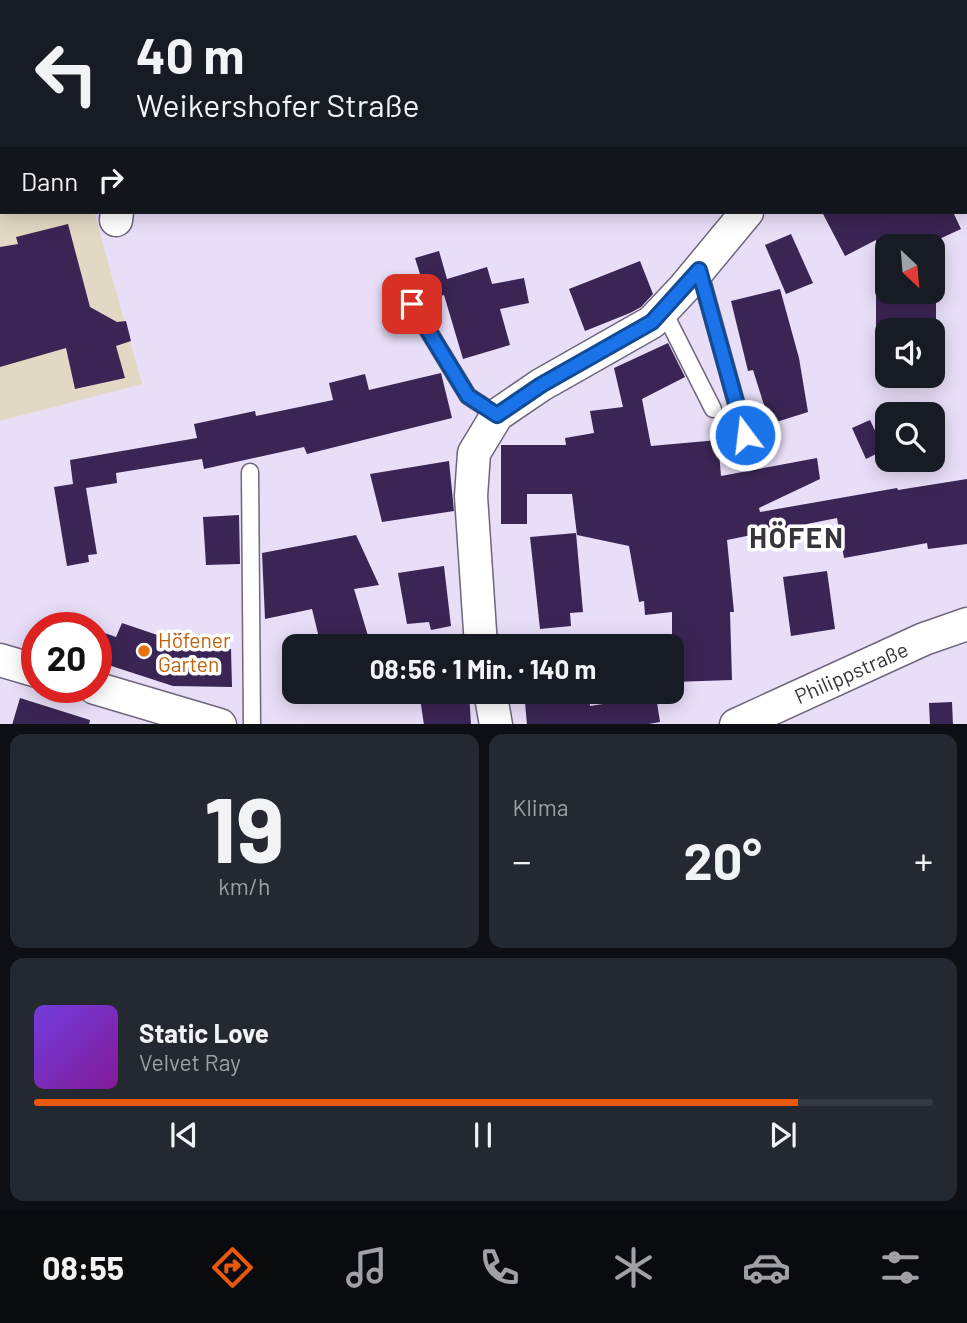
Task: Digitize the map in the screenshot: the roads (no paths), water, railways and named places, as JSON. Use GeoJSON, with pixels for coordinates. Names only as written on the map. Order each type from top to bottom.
{"type":"FeatureCollection","features":[{"type":"Feature","properties":{"kind":"street"},"geometry":{"type":"LineString","coordinates":[[480,634],[472,485],[474,453],[497,415],[541,385],[652,322],[745,214]]}},
{"type":"Feature","properties":{"kind":"street","name":"Philippstraße"},"geometry":{"type":"LineString","coordinates":[[736,724],[924,639],[967,624]]}},
{"type":"Feature","properties":{"kind":"street"},"geometry":{"type":"LineString","coordinates":[[0,660],[21,666]]}},
{"type":"Feature","properties":{"kind":"street"},"geometry":{"type":"LineString","coordinates":[[112,693],[220,724]]}},
{"type":"Feature","properties":{"kind":"street"},"geometry":{"type":"LineString","coordinates":[[492,704],[496,724]]}},
{"type":"Feature","properties":{"kind":"lane"},"geometry":{"type":"LineString","coordinates":[[699,270],[745,435]]}},
{"type":"Feature","properties":{"kind":"lane"},"geometry":{"type":"LineString","coordinates":[[412,304],[468,396],[497,415]]}},
{"type":"Feature","properties":{"kind":"lane"},"geometry":{"type":"LineString","coordinates":[[663,310],[713,409]]}},
{"type":"Feature","properties":{"kind":"lane"},"geometry":{"type":"LineString","coordinates":[[250,472],[252,724]]}},
{"type":"Feature","properties":{"kind":"place","name":"Höfener Garten"},"geometry":{"type":"Point","coordinates":[144,651]}},
{"type":"Feature","properties":{"kind":"district","name":"HÖFEN"},"geometry":{"type":"Point","coordinates":[797,537]}}]}
